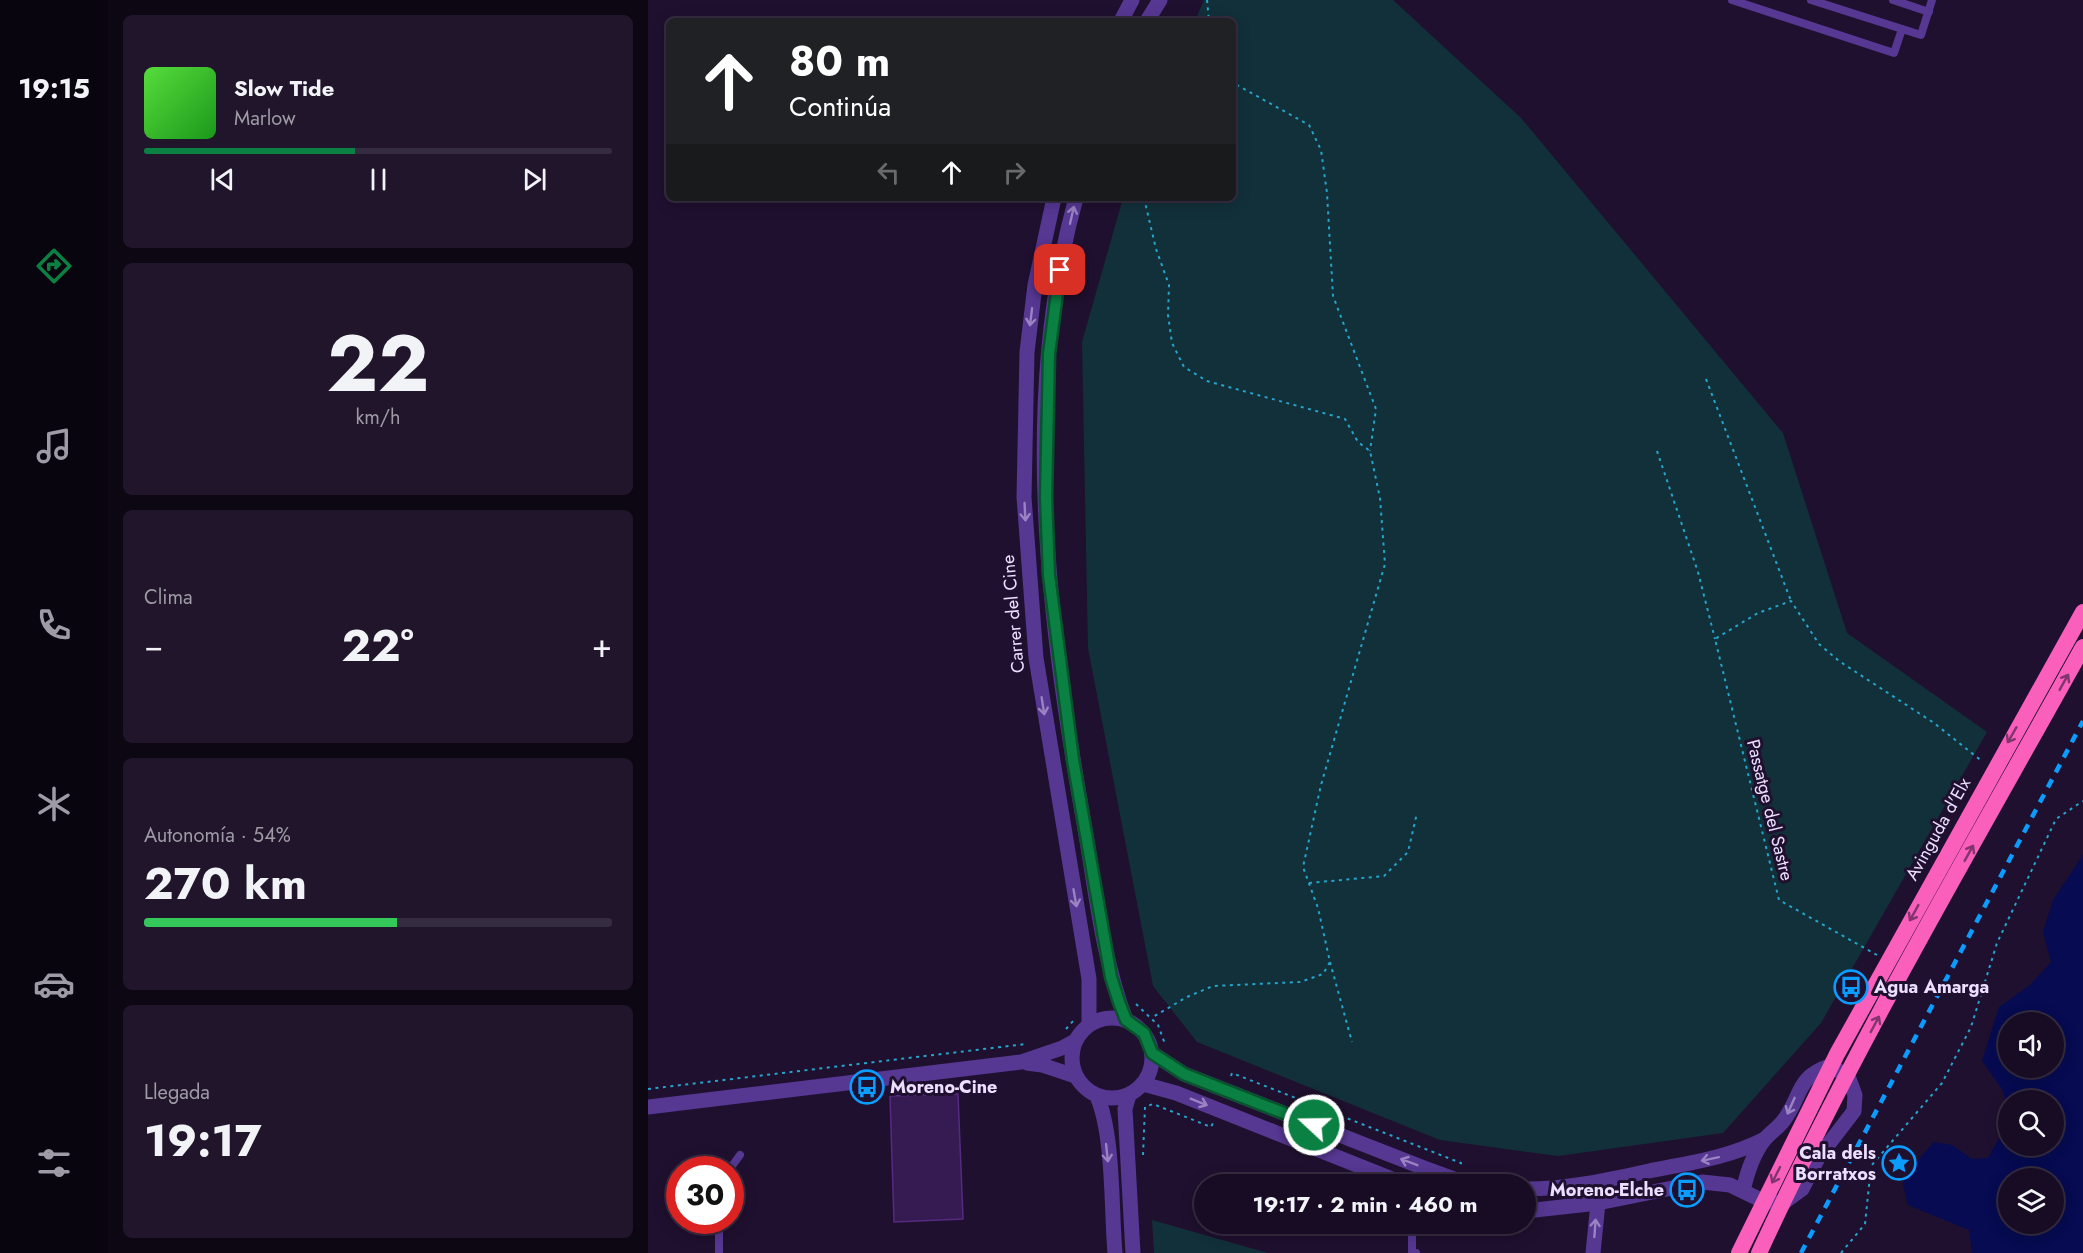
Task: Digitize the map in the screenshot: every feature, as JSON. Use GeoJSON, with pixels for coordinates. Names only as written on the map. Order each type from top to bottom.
{"type":"FeatureCollection","features":[{"type":"Feature","properties":{"kind":"highway","name":"Avinguda d'Elx"},"geometry":{"type":"LineString","coordinates":[[1739,1253],[1762,1201],[1830,1066],[1992,770],[2083,612]]}},
{"type":"Feature","properties":{"kind":"highway"},"geometry":{"type":"LineString","coordinates":[[1760,1253],[1783,1203],[1925,930],[2083,647]]}},
{"type":"Feature","properties":{"kind":"street"},"geometry":{"type":"LineString","coordinates":[[1123,18],[1132,0]]}},
{"type":"Feature","properties":{"kind":"street"},"geometry":{"type":"LineString","coordinates":[[1149,18],[1160,0]]}},
{"type":"Feature","properties":{"kind":"street","name":"Carrer del Cine"},"geometry":{"type":"LineString","coordinates":[[1052,201],[1035,285],[1027,352],[1024,497],[1036,658],[1089,979],[1089,1024]]}},
{"type":"Feature","properties":{"kind":"street"},"geometry":{"type":"LineString","coordinates":[[1075,201],[1056,289],[1049,354],[1046,412],[1049,575],[1075,771],[1111,977],[1126,1020]]}},
{"type":"Feature","properties":{"kind":"street"},"geometry":{"type":"LineString","coordinates":[[648,1107],[1021,1062],[1062,1048],[1069,1036],[1101,1019],[1126,1020],[1144,1033],[1152,1053],[1152,1064],[1143,1084],[1129,1095],[1118,1098],[1096,1096]]}},
{"type":"Feature","properties":{"kind":"street"},"geometry":{"type":"LineString","coordinates":[[1069,1036],[1071,1059],[1076,1076],[1081,1085],[1096,1096],[1102,1109],[1114,1253]]}},
{"type":"Feature","properties":{"kind":"street"},"geometry":{"type":"LineString","coordinates":[[1152,1053],[1184,1074],[1223,1082],[1440,1174]]}},
{"type":"Feature","properties":{"kind":"street"},"geometry":{"type":"LineString","coordinates":[[1021,1062],[1042,1065],[1076,1076]]}},
{"type":"Feature","properties":{"kind":"street"},"geometry":{"type":"LineString","coordinates":[[1743,1191],[1755,1155],[1765,1139],[1785,1119],[1804,1082],[1812,1073],[1830,1066],[1848,1076]]}},
{"type":"Feature","properties":{"kind":"street"},"geometry":{"type":"LineString","coordinates":[[1143,1084],[1176,1093],[1379,1174]]}},
{"type":"Feature","properties":{"kind":"street"},"geometry":{"type":"LineString","coordinates":[[1129,1095],[1125,1109],[1133,1253]]}},
{"type":"Feature","properties":{"kind":"street"},"geometry":{"type":"LineString","coordinates":[[1536,1186],[1549,1189],[1597,1182],[1691,1163],[1738,1153],[1765,1139]]}},
{"type":"Feature","properties":{"kind":"street"},"geometry":{"type":"LineString","coordinates":[[1536,1210],[1598,1203],[1702,1182],[1718,1182],[1762,1201],[1783,1203]]}},
{"type":"Feature","properties":{"kind":"street"},"geometry":{"type":"LineString","coordinates":[[1593,1253],[1598,1203]]}},
{"type":"Feature","properties":{"kind":"lane"},"geometry":{"type":"LineString","coordinates":[[1732,0],[1894,53],[1902,29]]}},
{"type":"Feature","properties":{"kind":"lane"},"geometry":{"type":"LineString","coordinates":[[1811,0],[1921,34],[1932,0]]}},
{"type":"Feature","properties":{"kind":"lane"},"geometry":{"type":"LineString","coordinates":[[1893,0],[1929,12]]}},
{"type":"Feature","properties":{"kind":"lane"},"geometry":{"type":"LineString","coordinates":[[719,1234],[719,1253]]}},
{"type":"Feature","properties":{"kind":"lane"},"geometry":{"type":"LineString","coordinates":[[1411,1234],[1413,1252],[1416,1253]]}},
{"type":"Feature","properties":{"kind":"path"},"geometry":{"type":"LineString","coordinates":[[1207,0],[1209,18]]}},
{"type":"Feature","properties":{"kind":"path"},"geometry":{"type":"LineString","coordinates":[[1236,83],[1309,125],[1321,150],[1327,193],[1333,296],[1376,409],[1370,452],[1380,498],[1384,564],[1321,785],[1303,867],[1318,908],[1352,1042]]}},
{"type":"Feature","properties":{"kind":"path"},"geometry":{"type":"LineString","coordinates":[[1145,201],[1156,249],[1169,285],[1168,315],[1172,343],[1184,367],[1207,381],[1345,419],[1358,442],[1370,452]]}},
{"type":"Feature","properties":{"kind":"path"},"geometry":{"type":"LineString","coordinates":[[1706,379],[1791,601],[1819,644],[1839,661],[1934,723],[1992,770]]}},
{"type":"Feature","properties":{"kind":"path","name":"Passatge del Sastre"},"geometry":{"type":"LineString","coordinates":[[1657,451],[1698,572],[1779,900],[1888,961]]}},
{"type":"Feature","properties":{"kind":"path"},"geometry":{"type":"LineString","coordinates":[[1715,639],[1758,613],[1791,601]]}},
{"type":"Feature","properties":{"kind":"path"},"geometry":{"type":"LineString","coordinates":[[1841,1253],[1865,1224],[1871,1166],[1942,1083],[1971,1027],[1997,943],[2056,819],[2083,801]]}},
{"type":"Feature","properties":{"kind":"path"},"geometry":{"type":"LineString","coordinates":[[1309,883],[1384,876],[1408,852],[1417,813]]}},
{"type":"Feature","properties":{"kind":"path"},"geometry":{"type":"LineString","coordinates":[[1151,1018],[1187,997],[1213,986],[1300,982],[1323,974],[1330,962]]}},
{"type":"Feature","properties":{"kind":"path"},"geometry":{"type":"LineString","coordinates":[[1134,1002],[1151,1018],[1170,1049]]}},
{"type":"Feature","properties":{"kind":"path"},"geometry":{"type":"LineString","coordinates":[[1069,1036],[1077,1013]]}},
{"type":"Feature","properties":{"kind":"path"},"geometry":{"type":"LineString","coordinates":[[648,1089],[1032,1043]]}},
{"type":"Feature","properties":{"kind":"path"},"geometry":{"type":"LineString","coordinates":[[1232,1073],[1461,1163],[1460,1169]]}},
{"type":"Feature","properties":{"kind":"path"},"geometry":{"type":"LineString","coordinates":[[1223,1082],[1263,1091]]}},
{"type":"Feature","properties":{"kind":"path"},"geometry":{"type":"LineString","coordinates":[[1138,1109],[1147,1100],[1156,1098]]}},
{"type":"Feature","properties":{"kind":"path"},"geometry":{"type":"LineString","coordinates":[[1139,1129],[1141,1160]]}},
{"type":"Feature","properties":{"kind":"path"},"geometry":{"type":"LineString","coordinates":[[1450,1164],[1460,1169],[1471,1170]]}},
{"type":"Feature","properties":{"kind":"shaded area"},"geometry":{"type":"Polygon","coordinates":[[[1204,0],[1393,0],[1521,118],[1783,433],[1847,633],[1987,732],[1821,1023],[1723,1133],[1558,1156],[1440,1140],[1197,1042],[1153,986],[1088,648],[1082,342],[1122,201],[1236,201],[1236,18],[1196,18],[1204,0]]]}},
{"type":"Feature","properties":{"kind":"shaded area"},"geometry":{"type":"Polygon","coordinates":[[[2083,855],[2083,1253],[1972,1253],[1969,1230],[1908,1205],[1903,1184],[1909,1170],[1934,1142],[1952,1145],[1972,1159],[1988,1158],[1998,1140],[1998,1156],[2064,1156],[2064,1090],[2002,1090],[1982,1061],[1999,1007],[2030,985],[2051,962],[2043,932],[2053,900],[2083,855]]]}},
{"type":"Feature","properties":{"kind":"shaded area"},"geometry":{"type":"Polygon","coordinates":[[[1152,1220],[1194,1232],[1194,1234],[1268,1253],[1154,1253],[1152,1220]]]}},
{"type":"Feature","properties":{"kind":"building"},"geometry":{"type":"Polygon","coordinates":[[[958,1094],[963,1219],[894,1222],[890,1096],[958,1094]]]}},
{"type":"Feature","properties":{"kind":"railway"},"geometry":{"type":"LineString","coordinates":[[1801,1253],[2083,721]]}},
{"type":"Feature","properties":{"kind":"place","name":"Agua Amarga"},"geometry":{"type":"Point","coordinates":[1851,987]}},
{"type":"Feature","properties":{"kind":"place","name":"Moreno-Cine"},"geometry":{"type":"Point","coordinates":[867,1087]}},
{"type":"Feature","properties":{"kind":"place","name":"Cala dels Borratxos"},"geometry":{"type":"Point","coordinates":[1899,1163]}},
{"type":"Feature","properties":{"kind":"place","name":"Moreno-Elche"},"geometry":{"type":"Point","coordinates":[1687,1190]}},
{"type":"Feature","properties":{"kind":"route"},"geometry":{"type":"LineString","coordinates":[[1060,270],[1049,354],[1046,412],[1049,575],[1073,760],[1111,977],[1126,1020],[1136,1025],[1144,1033],[1152,1053],[1167,1064],[1184,1074],[1314,1125]]}}]}
